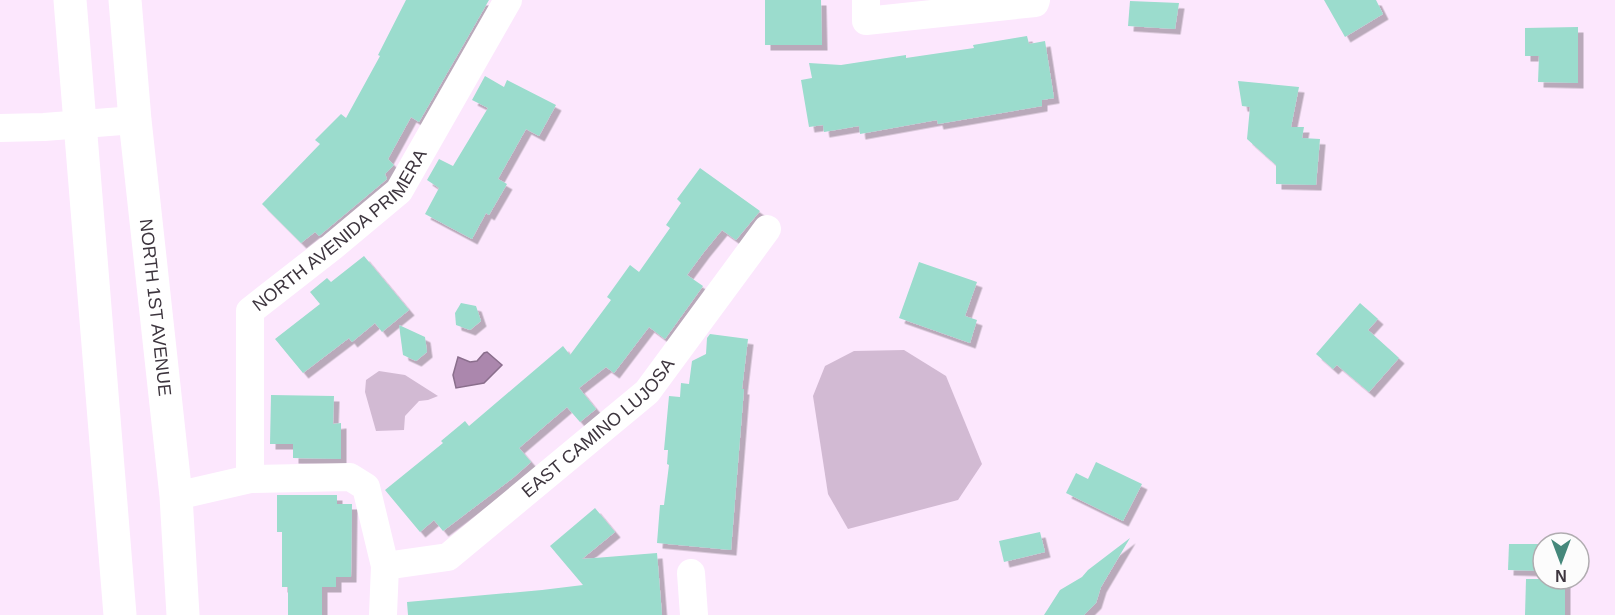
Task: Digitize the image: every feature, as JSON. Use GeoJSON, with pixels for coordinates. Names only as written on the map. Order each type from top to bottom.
{"type":"FeatureCollection","features":[{"type":"Feature","properties":{"kind":"main road"},"geometry":{"type":"LineString","coordinates":[[70,0],[120,615]]}},
{"type":"Feature","properties":{"kind":"main road","name":"NORTH 1ST AVENUE"},"geometry":{"type":"LineString","coordinates":[[125,0],[135,120],[176,496],[183,615]]}},
{"type":"Feature","properties":{"kind":"street","name":"NORTH AVENIDA PRIMERA"},"geometry":{"type":"LineString","coordinates":[[250,479],[250,311],[332,248],[399,191],[508,0]]}},
{"type":"Feature","properties":{"kind":"street"},"geometry":{"type":"LineString","coordinates":[[867,0],[866,21],[1035,3],[1036,0]]}},
{"type":"Feature","properties":{"kind":"street"},"geometry":{"type":"LineString","coordinates":[[0,128],[135,120]]}},
{"type":"Feature","properties":{"kind":"street","name":"EAST CAMINO LUJOSA"},"geometry":{"type":"LineString","coordinates":[[385,566],[448,557],[647,392],[766,229]]}},
{"type":"Feature","properties":{"kind":"street"},"geometry":{"type":"LineString","coordinates":[[176,496],[250,479],[350,477],[366,487],[385,566],[383,615]]}},
{"type":"Feature","properties":{"kind":"street"},"geometry":{"type":"LineString","coordinates":[[691,573],[693,615]]}},
{"type":"Feature","properties":{"kind":"shaded area"},"geometry":{"type":"Polygon","coordinates":[[[904,350],[946,376],[982,464],[958,500],[848,529],[828,494],[813,396],[825,366],[854,351],[904,350]]]}},
{"type":"Feature","properties":{"kind":"shaded area"},"geometry":{"type":"Polygon","coordinates":[[[487,352],[502,365],[484,383],[456,388],[453,375],[458,357],[470,362],[477,361],[487,352]]]}},
{"type":"Feature","properties":{"kind":"shaded area"},"geometry":{"type":"Polygon","coordinates":[[[379,371],[405,375],[438,396],[419,401],[405,416],[404,430],[376,431],[365,392],[366,380],[379,371]]]}},
{"type":"Feature","properties":{"kind":"building"},"geometry":{"type":"Polygon","coordinates":[[[406,0],[489,0],[419,122],[411,117],[388,159],[394,165],[385,174],[387,179],[319,236],[315,232],[301,243],[262,204],[320,144],[315,140],[341,114],[346,118],[380,56],[378,55],[406,0]]]}},
{"type":"Feature","properties":{"kind":"building"},"geometry":{"type":"Polygon","coordinates":[[[765,0],[821,0],[822,45],[765,45],[765,0]]]}},
{"type":"Feature","properties":{"kind":"building"},"geometry":{"type":"Polygon","coordinates":[[[1324,0],[1376,0],[1383,14],[1345,37],[1324,0]]]}},
{"type":"Feature","properties":{"kind":"building"},"geometry":{"type":"Polygon","coordinates":[[[1130,1],[1179,3],[1175,29],[1128,26],[1130,1]]]}},
{"type":"Feature","properties":{"kind":"building"},"geometry":{"type":"Polygon","coordinates":[[[1578,27],[1578,83],[1538,82],[1539,56],[1525,56],[1525,28],[1578,27]]]}},
{"type":"Feature","properties":{"kind":"building"},"geometry":{"type":"Polygon","coordinates":[[[1027,36],[1029,44],[1045,41],[1054,98],[1042,100],[1042,106],[938,124],[937,120],[860,134],[859,126],[824,132],[823,125],[809,127],[801,80],[812,78],[809,63],[841,65],[906,55],[906,58],[974,48],[973,45],[1027,36]]]}},
{"type":"Feature","properties":{"kind":"building"},"geometry":{"type":"Polygon","coordinates":[[[485,76],[504,87],[507,80],[556,105],[539,136],[526,129],[498,179],[507,184],[489,215],[486,213],[472,239],[425,214],[439,188],[427,180],[439,159],[453,166],[488,108],[472,100],[485,76]]]}},
{"type":"Feature","properties":{"kind":"building"},"geometry":{"type":"Polygon","coordinates":[[[1238,81],[1299,87],[1291,127],[1304,127],[1302,138],[1320,139],[1316,185],[1276,184],[1276,165],[1247,139],[1250,107],[1242,106],[1238,81]]]}},
{"type":"Feature","properties":{"kind":"building"},"geometry":{"type":"Polygon","coordinates":[[[700,168],[760,211],[736,240],[722,230],[704,252],[687,275],[703,286],[665,339],[649,327],[614,373],[606,367],[579,388],[596,409],[580,422],[567,407],[519,448],[531,462],[513,478],[443,531],[434,520],[420,532],[385,490],[443,443],[441,441],[465,421],[469,426],[563,346],[570,355],[611,300],[607,297],[630,265],[639,272],[670,228],[666,225],[681,203],[677,199],[700,168]]]}},
{"type":"Feature","properties":{"kind":"building"},"geometry":{"type":"Polygon","coordinates":[[[364,256],[409,310],[382,332],[375,323],[352,342],[349,338],[303,373],[275,339],[320,304],[310,292],[327,278],[331,282],[364,256]]]}},
{"type":"Feature","properties":{"kind":"building"},"geometry":{"type":"Polygon","coordinates":[[[919,262],[977,282],[965,316],[977,320],[970,343],[899,318],[919,262]]]}},
{"type":"Feature","properties":{"kind":"building"},"geometry":{"type":"Polygon","coordinates":[[[461,303],[476,306],[481,321],[470,330],[456,325],[455,313],[461,303]]]}},
{"type":"Feature","properties":{"kind":"building"},"geometry":{"type":"Polygon","coordinates":[[[1360,303],[1378,319],[1368,330],[1399,358],[1369,392],[1337,365],[1333,369],[1316,354],[1360,303]]]}},
{"type":"Feature","properties":{"kind":"building"},"geometry":{"type":"Polygon","coordinates":[[[399,325],[425,337],[427,352],[416,361],[403,355],[399,325]]]}},
{"type":"Feature","properties":{"kind":"building"},"geometry":{"type":"Polygon","coordinates":[[[710,334],[748,339],[742,389],[744,389],[731,550],[657,543],[660,505],[664,505],[669,465],[667,464],[668,450],[664,450],[669,396],[680,397],[681,383],[689,384],[692,361],[706,354],[707,338],[710,334]]]}},
{"type":"Feature","properties":{"kind":"building"},"geometry":{"type":"Polygon","coordinates":[[[271,395],[334,396],[333,424],[341,423],[341,459],[293,458],[293,444],[270,444],[271,395]]]}},
{"type":"Feature","properties":{"kind":"building"},"geometry":{"type":"Polygon","coordinates":[[[1096,462],[1142,484],[1123,521],[1066,493],[1076,473],[1088,479],[1096,462]]]}},
{"type":"Feature","properties":{"kind":"building"},"geometry":{"type":"Polygon","coordinates":[[[277,495],[337,495],[337,504],[352,504],[351,577],[336,577],[336,587],[322,587],[322,615],[288,615],[288,587],[282,587],[282,532],[277,532],[277,495]]]}},
{"type":"Feature","properties":{"kind":"building"},"geometry":{"type":"Polygon","coordinates":[[[595,508],[615,532],[582,559],[657,553],[662,615],[408,615],[407,602],[583,585],[550,546],[595,508]]]}},
{"type":"Feature","properties":{"kind":"building"},"geometry":{"type":"Polygon","coordinates":[[[1040,532],[1045,552],[1004,562],[999,541],[1040,532]]]}},
{"type":"Feature","properties":{"kind":"building"},"geometry":{"type":"Polygon","coordinates":[[[1130,538],[1101,587],[1096,603],[1084,615],[1044,615],[1060,590],[1082,577],[1130,538]]]}},
{"type":"Feature","properties":{"kind":"building"},"geometry":{"type":"Polygon","coordinates":[[[1509,544],[1531,544],[1531,571],[1508,570],[1509,544]]]}},
{"type":"Feature","properties":{"kind":"building"},"geometry":{"type":"Polygon","coordinates":[[[1526,579],[1531,579],[1531,591],[1565,591],[1565,615],[1525,615],[1526,579]]]}}]}
